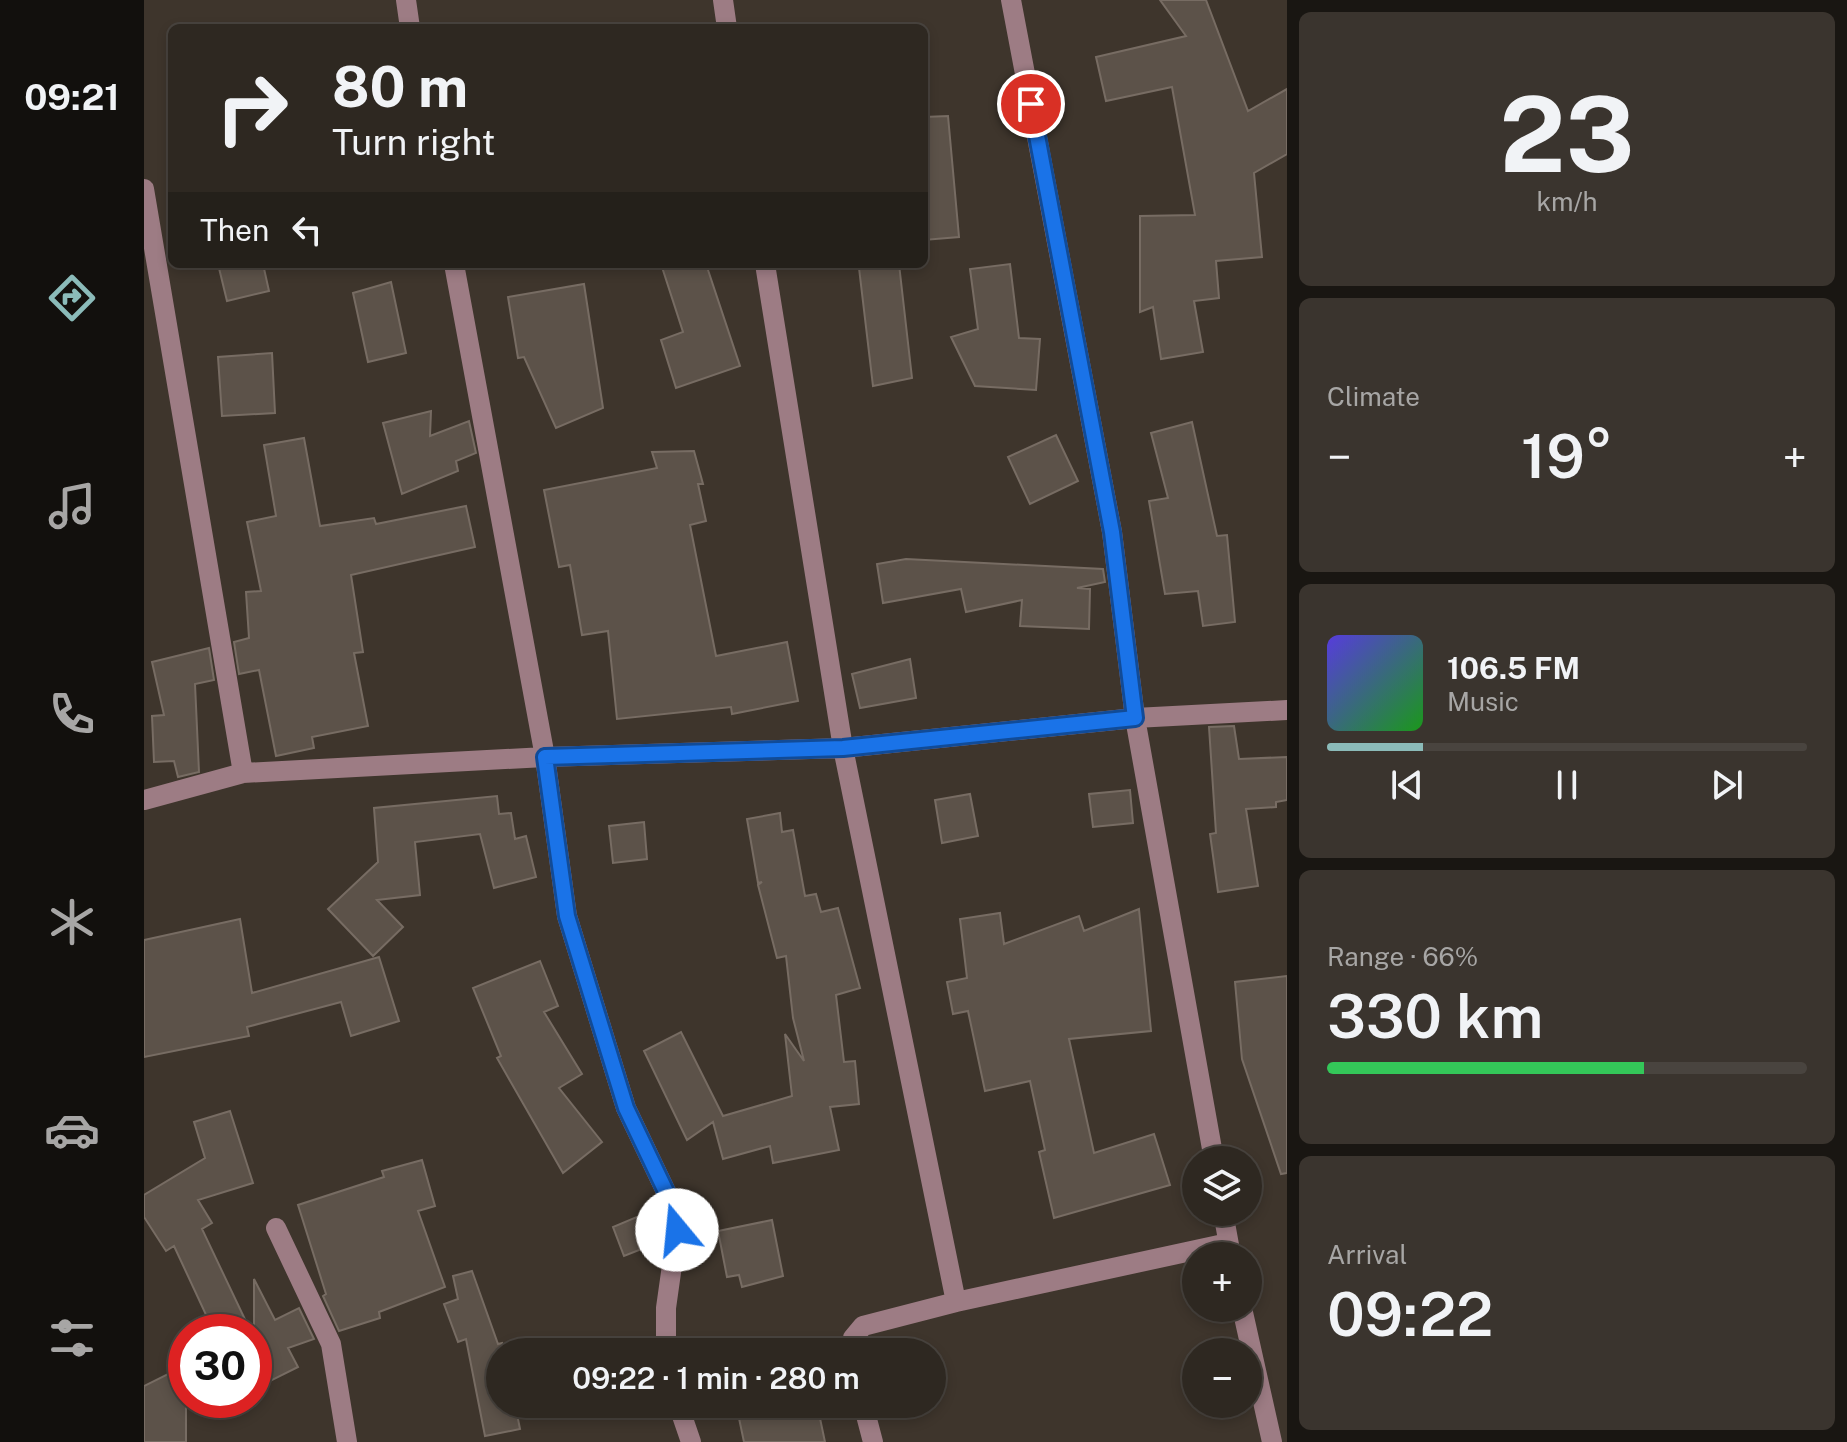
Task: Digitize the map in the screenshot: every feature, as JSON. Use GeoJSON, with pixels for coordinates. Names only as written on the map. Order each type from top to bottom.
{"type":"FeatureCollection","features":[{"type":"Feature","properties":{"kind":"street"},"geometry":{"type":"LineString","coordinates":[[406,0],[409,24]]}},
{"type":"Feature","properties":{"kind":"street"},"geometry":{"type":"LineString","coordinates":[[723,0],[726,24]]}},
{"type":"Feature","properties":{"kind":"street"},"geometry":{"type":"LineString","coordinates":[[1011,0],[1112,532],[1135,718],[1211,1146]]}},
{"type":"Feature","properties":{"kind":"street"},"geometry":{"type":"LineString","coordinates":[[144,189],[151,283],[243,773]]}},
{"type":"Feature","properties":{"kind":"street"},"geometry":{"type":"LineString","coordinates":[[455,268],[545,757],[567,916],[626,1108],[670,1200],[677,1230],[666,1308],[666,1338]]}},
{"type":"Feature","properties":{"kind":"street"},"geometry":{"type":"LineString","coordinates":[[766,268],[843,748],[956,1302]]}},
{"type":"Feature","properties":{"kind":"street"},"geometry":{"type":"LineString","coordinates":[[144,800],[243,773],[545,757],[843,748],[1135,718],[1287,710]]}},
{"type":"Feature","properties":{"kind":"street"},"geometry":{"type":"LineString","coordinates":[[276,1228],[331,1344],[347,1442]]}},
{"type":"Feature","properties":{"kind":"street"},"geometry":{"type":"LineString","coordinates":[[853,1338],[863,1326],[956,1302],[1182,1259]]}},
{"type":"Feature","properties":{"kind":"street"},"geometry":{"type":"LineString","coordinates":[[1245,1322],[1272,1442]]}},
{"type":"Feature","properties":{"kind":"street"},"geometry":{"type":"LineString","coordinates":[[683,1418],[691,1442]]}},
{"type":"Feature","properties":{"kind":"street"},"geometry":{"type":"LineString","coordinates":[[867,1418],[873,1442]]}},
{"type":"Feature","properties":{"kind":"building"},"geometry":{"type":"Polygon","coordinates":[[[1160,0],[1206,0],[1248,111],[1287,89],[1287,154],[1254,173],[1262,257],[1216,261],[1219,298],[1194,301],[1203,352],[1161,359],[1153,307],[1140,312],[1140,216],[1195,215],[1172,87],[1106,101],[1096,57],[1186,36],[1160,0]]]}},
{"type":"Feature","properties":{"kind":"building"},"geometry":{"type":"Polygon","coordinates":[[[948,116],[959,237],[928,240],[928,117],[948,116]]]}},
{"type":"Feature","properties":{"kind":"building"},"geometry":{"type":"Polygon","coordinates":[[[1010,264],[1019,338],[1040,339],[1036,390],[975,386],[951,337],[978,329],[970,269],[1010,264]]]}},
{"type":"Feature","properties":{"kind":"building"},"geometry":{"type":"Polygon","coordinates":[[[219,268],[264,268],[269,291],[227,301],[219,268]]]}},
{"type":"Feature","properties":{"kind":"building"},"geometry":{"type":"Polygon","coordinates":[[[662,268],[707,268],[740,366],[676,388],[661,340],[683,332],[662,268]]]}},
{"type":"Feature","properties":{"kind":"building"},"geometry":{"type":"Polygon","coordinates":[[[859,268],[899,268],[912,378],[873,386],[859,268]]]}},
{"type":"Feature","properties":{"kind":"building"},"geometry":{"type":"Polygon","coordinates":[[[391,282],[406,353],[368,362],[353,293],[391,282]]]}},
{"type":"Feature","properties":{"kind":"building"},"geometry":{"type":"Polygon","coordinates":[[[584,284],[603,408],[556,428],[524,357],[518,358],[508,297],[584,284]]]}},
{"type":"Feature","properties":{"kind":"building"},"geometry":{"type":"Polygon","coordinates":[[[272,353],[275,413],[222,416],[218,357],[272,353]]]}},
{"type":"Feature","properties":{"kind":"building"},"geometry":{"type":"Polygon","coordinates":[[[431,411],[430,436],[469,421],[476,453],[456,461],[458,471],[402,494],[383,423],[431,411]]]}},
{"type":"Feature","properties":{"kind":"building"},"geometry":{"type":"Polygon","coordinates":[[[1192,422],[1217,536],[1227,535],[1235,622],[1203,626],[1198,591],[1165,594],[1149,501],[1168,498],[1151,433],[1192,422]]]}},
{"type":"Feature","properties":{"kind":"building"},"geometry":{"type":"Polygon","coordinates":[[[1056,435],[1078,481],[1030,504],[1008,457],[1056,435]]]}},
{"type":"Feature","properties":{"kind":"building"},"geometry":{"type":"Polygon","coordinates":[[[304,438],[320,526],[374,518],[376,524],[466,506],[475,547],[351,575],[363,652],[354,653],[368,726],[312,737],[314,748],[276,756],[259,670],[239,674],[234,642],[249,638],[246,592],[261,591],[247,522],[276,516],[264,445],[304,438]]]}},
{"type":"Feature","properties":{"kind":"building"},"geometry":{"type":"Polygon","coordinates":[[[694,451],[703,484],[698,484],[706,521],[690,525],[716,656],[787,642],[798,701],[732,714],[731,707],[617,719],[608,631],[582,635],[570,565],[559,567],[544,490],[657,468],[652,452],[694,451]]]}},
{"type":"Feature","properties":{"kind":"building"},"geometry":{"type":"Polygon","coordinates":[[[906,559],[1103,569],[1105,582],[1077,588],[1090,589],[1089,629],[1020,626],[1022,600],[966,612],[961,589],[883,603],[877,564],[906,559]]]}},
{"type":"Feature","properties":{"kind":"building"},"geometry":{"type":"Polygon","coordinates":[[[209,648],[214,680],[195,684],[199,772],[178,777],[174,761],[154,762],[152,716],[164,715],[152,662],[209,648]]]}},
{"type":"Feature","properties":{"kind":"building"},"geometry":{"type":"Polygon","coordinates":[[[910,659],[916,698],[860,708],[852,674],[910,659]]]}},
{"type":"Feature","properties":{"kind":"building"},"geometry":{"type":"Polygon","coordinates":[[[1234,726],[1239,759],[1287,757],[1287,800],[1276,802],[1276,807],[1246,809],[1258,886],[1218,892],[1210,834],[1216,833],[1209,727],[1234,726]]]}},
{"type":"Feature","properties":{"kind":"building"},"geometry":{"type":"Polygon","coordinates":[[[1130,790],[1133,823],[1093,827],[1089,794],[1130,790]]]}},
{"type":"Feature","properties":{"kind":"building"},"geometry":{"type":"Polygon","coordinates":[[[970,794],[978,836],[942,843],[935,800],[970,794]]]}},
{"type":"Feature","properties":{"kind":"building"},"geometry":{"type":"Polygon","coordinates":[[[497,796],[499,814],[511,813],[515,839],[526,836],[536,877],[494,888],[480,834],[415,842],[420,895],[377,900],[403,927],[373,956],[328,909],[378,862],[374,808],[497,796]]]}},
{"type":"Feature","properties":{"kind":"building"},"geometry":{"type":"Polygon","coordinates":[[[780,813],[782,832],[793,830],[805,896],[816,894],[821,912],[838,908],[860,988],[836,995],[844,1062],[855,1061],[859,1104],[830,1107],[839,1150],[773,1163],[770,1146],[723,1159],[713,1122],[687,1140],[644,1051],[681,1032],[723,1116],[792,1096],[785,1034],[804,1061],[793,1018],[786,956],[777,958],[758,885],[762,882],[758,883],[747,819],[780,813]]]}},
{"type":"Feature","properties":{"kind":"building"},"geometry":{"type":"Polygon","coordinates":[[[644,822],[647,859],[613,863],[609,826],[644,822]]]}},
{"type":"Feature","properties":{"kind":"building"},"geometry":{"type":"Polygon","coordinates":[[[1139,909],[1151,1031],[1069,1039],[1094,1153],[1154,1134],[1170,1185],[1054,1218],[1039,1152],[1045,1150],[1030,1081],[985,1091],[968,1011],[953,1014],[947,982],[967,978],[960,919],[1000,913],[1004,944],[1079,916],[1084,931],[1139,909]]]}},
{"type":"Feature","properties":{"kind":"building"},"geometry":{"type":"Polygon","coordinates":[[[240,919],[252,993],[379,957],[399,1021],[351,1036],[341,1002],[247,1027],[249,1036],[144,1057],[144,940],[240,919]]]}},
{"type":"Feature","properties":{"kind":"building"},"geometry":{"type":"Polygon","coordinates":[[[540,961],[558,1006],[544,1012],[582,1074],[559,1088],[602,1142],[563,1173],[497,1058],[501,1056],[473,988],[540,961]]]}},
{"type":"Feature","properties":{"kind":"building"},"geometry":{"type":"Polygon","coordinates":[[[1287,976],[1287,1173],[1281,1174],[1242,1059],[1235,982],[1287,976]]]}},
{"type":"Feature","properties":{"kind":"building"},"geometry":{"type":"Polygon","coordinates":[[[230,1111],[253,1183],[198,1200],[212,1223],[202,1229],[242,1314],[206,1314],[174,1246],[166,1251],[144,1217],[144,1195],[205,1158],[194,1122],[230,1111]]]}},
{"type":"Feature","properties":{"kind":"building"},"geometry":{"type":"Polygon","coordinates":[[[422,1160],[435,1206],[418,1211],[445,1287],[379,1312],[380,1318],[339,1331],[323,1296],[326,1294],[298,1205],[384,1177],[382,1171],[422,1160]]]}},
{"type":"Feature","properties":{"kind":"building"},"geometry":{"type":"Polygon","coordinates":[[[658,1208],[664,1231],[662,1241],[624,1256],[613,1227],[658,1208]]]}},
{"type":"Feature","properties":{"kind":"building"},"geometry":{"type":"Polygon","coordinates":[[[772,1220],[783,1276],[742,1287],[739,1275],[727,1277],[718,1231],[772,1220]]]}},
{"type":"Feature","properties":{"kind":"building"},"geometry":{"type":"Polygon","coordinates":[[[472,1271],[496,1338],[486,1338],[486,1418],[518,1418],[520,1429],[485,1436],[466,1339],[458,1342],[444,1304],[458,1299],[453,1276],[472,1271]]]}},
{"type":"Feature","properties":{"kind":"building"},"geometry":{"type":"Polygon","coordinates":[[[254,1279],[272,1314],[254,1314],[254,1279]]]}},
{"type":"Feature","properties":{"kind":"building"},"geometry":{"type":"Polygon","coordinates":[[[299,1308],[314,1339],[288,1348],[298,1367],[272,1380],[272,1314],[275,1320],[299,1308]]]}},
{"type":"Feature","properties":{"kind":"building"},"geometry":{"type":"Polygon","coordinates":[[[168,1374],[168,1418],[186,1418],[186,1442],[144,1442],[144,1386],[168,1374]]]}},
{"type":"Feature","properties":{"kind":"building"},"geometry":{"type":"Polygon","coordinates":[[[739,1418],[820,1418],[825,1442],[744,1442],[739,1418]]]}},
{"type":"Feature","properties":{"kind":"route"},"geometry":{"type":"LineString","coordinates":[[677,1230],[670,1200],[626,1108],[567,916],[545,757],[843,748],[1135,718],[1112,532],[1031,104]]}}]}
